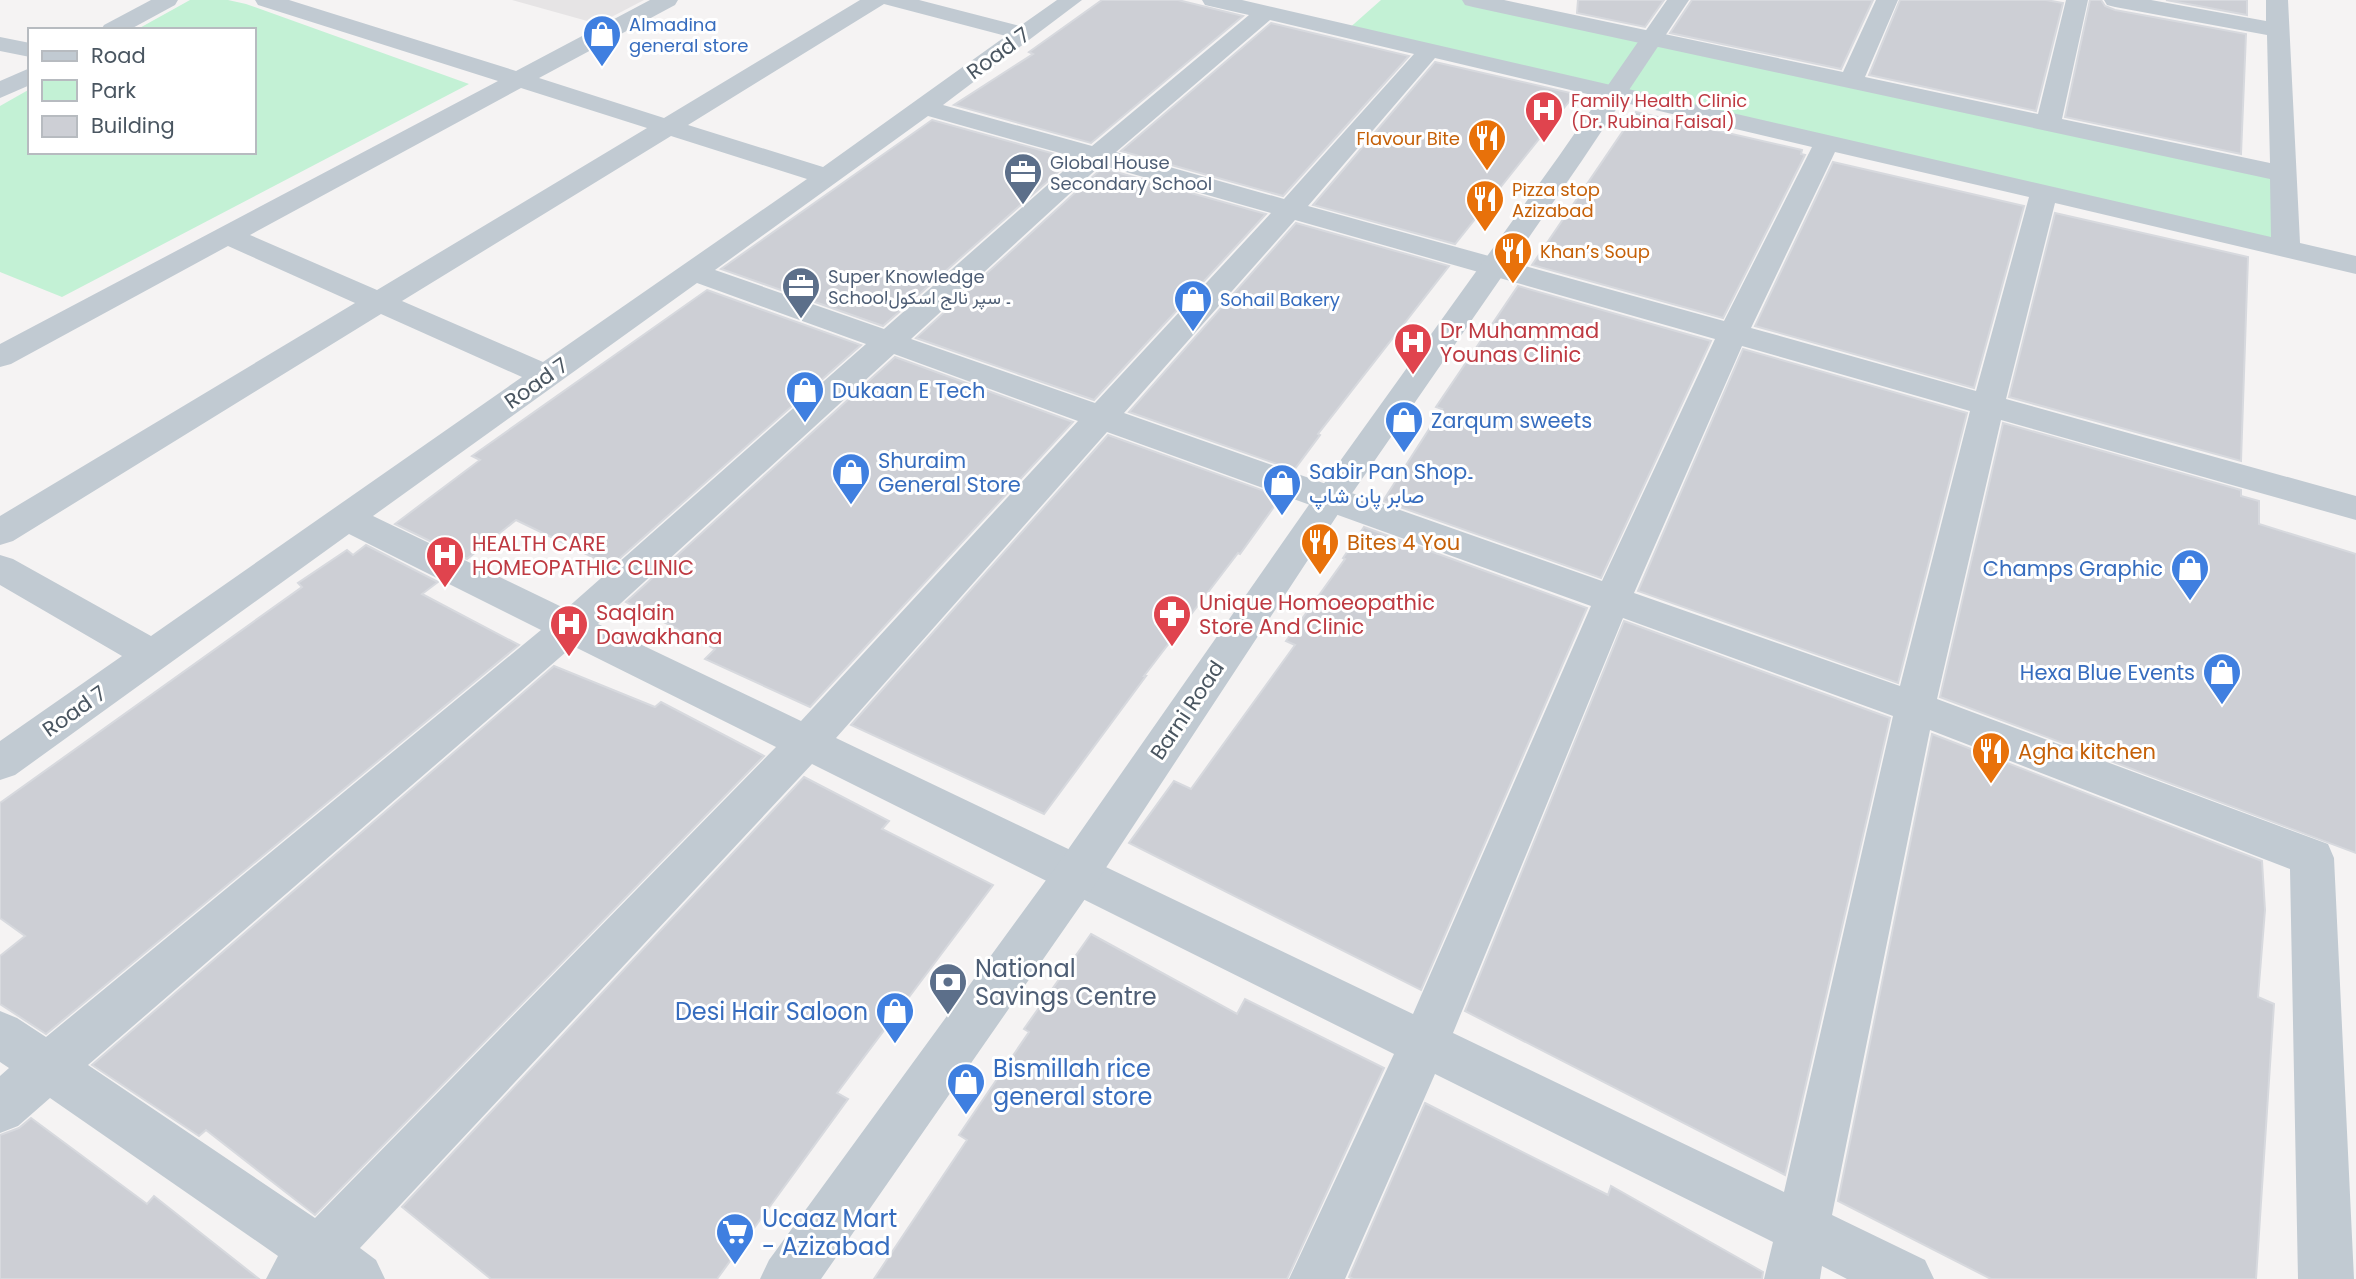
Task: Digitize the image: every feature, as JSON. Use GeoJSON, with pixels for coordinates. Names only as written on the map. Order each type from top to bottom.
{"type":"FeatureCollection","features":[{"type":"Feature","properties":{"kind":"street"},"geometry":{"type":"LineString","coordinates":[[116,28],[167,0]]}},
{"type":"Feature","properties":{"kind":"street"},"geometry":{"type":"LineString","coordinates":[[266,0],[827,177]]}},
{"type":"Feature","properties":{"kind":"street"},"geometry":{"type":"LineString","coordinates":[[0,357],[667,0]]}},
{"type":"Feature","properties":{"kind":"street"},"geometry":{"type":"LineString","coordinates":[[0,533],[876,0]]}},
{"type":"Feature","properties":{"kind":"street"},"geometry":{"type":"LineString","coordinates":[[893,0],[1024,34]]}},
{"type":"Feature","properties":{"kind":"street","name":"Road 7"},"geometry":{"type":"LineString","coordinates":[[0,763],[827,177],[1071,0]]}},
{"type":"Feature","properties":{"kind":"street"},"geometry":{"type":"LineString","coordinates":[[1213,0],[2356,265]]}},
{"type":"Feature","properties":{"kind":"street"},"geometry":{"type":"LineString","coordinates":[[1477,0],[2283,174]]}},
{"type":"Feature","properties":{"kind":"street","name":"Barni Road"},"geometry":{"type":"LineString","coordinates":[[788,1279],[1076,875],[1332,497],[1678,0]]}},
{"type":"Feature","properties":{"kind":"street"},"geometry":{"type":"LineString","coordinates":[[1851,82],[1887,0]]}},
{"type":"Feature","properties":{"kind":"street"},"geometry":{"type":"LineString","coordinates":[[2048,125],[2077,0]]}},
{"type":"Feature","properties":{"kind":"street"},"geometry":{"type":"LineString","coordinates":[[2115,0],[2277,30]]}},
{"type":"Feature","properties":{"kind":"street"},"geometry":{"type":"LineString","coordinates":[[2277,0],[2286,248]]}},
{"type":"Feature","properties":{"kind":"street"},"geometry":{"type":"LineString","coordinates":[[0,1108],[569,628],[1097,155],[1266,12]]}},
{"type":"Feature","properties":{"kind":"street"},"geometry":{"type":"LineString","coordinates":[[0,44],[28,50]]}},
{"type":"Feature","properties":{"kind":"street"},"geometry":{"type":"LineString","coordinates":[[0,1034],[48,1066],[323,1270],[1103,416],[1430,50]]}},
{"type":"Feature","properties":{"kind":"street"},"geometry":{"type":"LineString","coordinates":[[0,91],[28,76]]}},
{"type":"Feature","properties":{"kind":"street"},"geometry":{"type":"LineString","coordinates":[[924,107],[2356,508]]}},
{"type":"Feature","properties":{"kind":"street"},"geometry":{"type":"LineString","coordinates":[[1317,1279],[1424,1044],[1612,598],[1733,333],[1827,142]]}},
{"type":"Feature","properties":{"kind":"street"},"geometry":{"type":"LineString","coordinates":[[1791,1279],[1914,707],[1986,404],[2044,192]]}},
{"type":"Feature","properties":{"kind":"street"},"geometry":{"type":"LineString","coordinates":[[229,236],[547,376]]}},
{"type":"Feature","properties":{"kind":"street"},"geometry":{"type":"LineString","coordinates":[[693,272],[1332,497],[1914,707],[2312,858],[2326,1279]]}},
{"type":"Feature","properties":{"kind":"street"},"geometry":{"type":"LineString","coordinates":[[346,518],[1906,1279]]}},
{"type":"Feature","properties":{"kind":"street"},"geometry":{"type":"LineString","coordinates":[[0,568],[153,655]]}},
{"type":"Feature","properties":{"kind":"shaded area"},"geometry":{"type":"Polygon","coordinates":[[[512,0],[644,0],[598,24],[512,0]]]}},
{"type":"Feature","properties":{"kind":"green space"},"geometry":{"type":"Polygon","coordinates":[[[190,0],[228,0],[246,4],[469,84],[62,297],[0,272],[0,106],[28,90],[28,154],[256,154],[256,28],[140,28],[190,0]]]}},
{"type":"Feature","properties":{"kind":"green space"},"geometry":{"type":"Polygon","coordinates":[[[1381,0],[1475,0],[2283,174],[2286,249],[1346,31],[1381,0]]]}},
{"type":"Feature","properties":{"kind":"building"},"geometry":{"type":"Polygon","coordinates":[[[1102,0],[1178,0],[1243,16],[1091,143],[954,105],[1033,54],[1029,52],[1102,0]]]}},
{"type":"Feature","properties":{"kind":"building"},"geometry":{"type":"Polygon","coordinates":[[[1578,0],[1664,0],[1645,27],[1577,13],[1578,0]]]}},
{"type":"Feature","properties":{"kind":"building"},"geometry":{"type":"Polygon","coordinates":[[[1692,0],[1873,0],[1841,69],[1670,33],[1692,0]]]}},
{"type":"Feature","properties":{"kind":"building"},"geometry":{"type":"Polygon","coordinates":[[[1900,0],[2046,0],[2063,3],[2036,111],[1869,75],[1900,0]]]}},
{"type":"Feature","properties":{"kind":"building"},"geometry":{"type":"Polygon","coordinates":[[[2090,0],[2101,0],[2105,6],[2115,10],[2246,34],[2241,154],[2065,117],[2090,0]]]}},
{"type":"Feature","properties":{"kind":"building"},"geometry":{"type":"Polygon","coordinates":[[[2166,0],[2247,0],[2247,15],[2166,0]]]}},
{"type":"Feature","properties":{"kind":"building"},"geometry":{"type":"Polygon","coordinates":[[[1271,23],[1409,56],[1283,196],[1121,151],[1271,23]]]}},
{"type":"Feature","properties":{"kind":"building"},"geometry":{"type":"Polygon","coordinates":[[[1435,62],[1575,94],[1455,244],[1313,205],[1435,62]]]}},
{"type":"Feature","properties":{"kind":"building"},"geometry":{"type":"Polygon","coordinates":[[[1636,112],[1802,150],[1801,154],[1805,155],[1723,318],[1532,265],[1636,112]]]}},
{"type":"Feature","properties":{"kind":"building"},"geometry":{"type":"Polygon","coordinates":[[[932,120],[1073,159],[883,326],[721,269],[932,120]]]}},
{"type":"Feature","properties":{"kind":"building"},"geometry":{"type":"Polygon","coordinates":[[[1833,162],[2024,206],[1974,388],[1755,326],[1833,162]]]}},
{"type":"Feature","properties":{"kind":"building"},"geometry":{"type":"Polygon","coordinates":[[[1102,168],[1266,214],[1094,400],[916,338],[1102,168]]]}},
{"type":"Feature","properties":{"kind":"building"},"geometry":{"type":"Polygon","coordinates":[[[2055,213],[2248,257],[2241,461],[2009,397],[2055,213]]]}},
{"type":"Feature","properties":{"kind":"building"},"geometry":{"type":"Polygon","coordinates":[[[1296,223],[1449,266],[1318,434],[1320,435],[1294,470],[1129,412],[1296,223]]]}},
{"type":"Feature","properties":{"kind":"building"},"geometry":{"type":"Polygon","coordinates":[[[1518,286],[1711,341],[1601,578],[1383,501],[1442,409],[1436,407],[1518,286]]]}},
{"type":"Feature","properties":{"kind":"building"},"geometry":{"type":"Polygon","coordinates":[[[707,290],[861,345],[611,566],[516,520],[467,559],[395,524],[480,460],[472,456],[707,290]]]}},
{"type":"Feature","properties":{"kind":"building"},"geometry":{"type":"Polygon","coordinates":[[[1743,349],[1967,413],[1898,683],[1638,591],[1743,349]]]}},
{"type":"Feature","properties":{"kind":"building"},"geometry":{"type":"Polygon","coordinates":[[[895,357],[1073,422],[810,707],[705,659],[715,649],[626,602],[895,357]]]}},
{"type":"Feature","properties":{"kind":"building"},"geometry":{"type":"Polygon","coordinates":[[[2003,423],[2241,490],[2241,496],[2259,501],[2259,524],[2356,554],[2356,853],[1940,697],[2003,423]]]}},
{"type":"Feature","properties":{"kind":"building"},"geometry":{"type":"Polygon","coordinates":[[[1108,435],[1281,497],[1144,676],[1044,814],[851,725],[1108,435]]]}},
{"type":"Feature","properties":{"kind":"building"},"geometry":{"type":"Polygon","coordinates":[[[1364,527],[1587,608],[1421,990],[1129,843],[1174,781],[1191,789],[1295,645],[1286,641],[1345,559],[1343,558],[1364,527]]]}},
{"type":"Feature","properties":{"kind":"building"},"geometry":{"type":"Polygon","coordinates":[[[366,545],[438,582],[422,594],[519,645],[46,1034],[0,1004],[0,956],[25,936],[0,918],[0,803],[302,587],[298,583],[347,550],[353,555],[366,545]]]}},
{"type":"Feature","properties":{"kind":"building"},"geometry":{"type":"Polygon","coordinates":[[[1624,621],[1890,718],[1785,1175],[1465,1011],[1624,621]]]}},
{"type":"Feature","properties":{"kind":"building"},"geometry":{"type":"Polygon","coordinates":[[[554,666],[655,707],[661,702],[764,756],[315,1215],[206,1130],[199,1136],[92,1065],[554,666]]]}},
{"type":"Feature","properties":{"kind":"building"},"geometry":{"type":"Polygon","coordinates":[[[1932,734],[2262,861],[2265,910],[2258,997],[2274,1004],[2256,1279],[1991,1279],[1838,1201],[1932,734]]]}},
{"type":"Feature","properties":{"kind":"building"},"geometry":{"type":"Polygon","coordinates":[[[804,777],[889,821],[882,829],[993,885],[837,1093],[848,1099],[717,1279],[491,1279],[402,1207],[804,777]]]}},
{"type":"Feature","properties":{"kind":"building"},"geometry":{"type":"Polygon","coordinates":[[[1091,934],[1237,1014],[1245,999],[1384,1068],[1287,1279],[874,1279],[967,1140],[959,1135],[1029,1032],[1024,1029],[1091,934]]]}},
{"type":"Feature","properties":{"kind":"building"},"geometry":{"type":"Polygon","coordinates":[[[1425,1103],[1608,1195],[1611,1186],[1763,1272],[1762,1279],[1349,1277],[1425,1103]]]}},
{"type":"Feature","properties":{"kind":"building"},"geometry":{"type":"Polygon","coordinates":[[[31,1118],[147,1204],[154,1196],[259,1279],[0,1279],[0,1135],[19,1128],[31,1118]]]}},
{"type":"Feature","properties":{"kind":"place","name":"Almadina general store"},"geometry":{"type":"Point","coordinates":[602,68]}},
{"type":"Feature","properties":{"kind":"place","name":"Family Health Clinic (Dr. Rubina Faisal)"},"geometry":{"type":"Point","coordinates":[1544,144]}},
{"type":"Feature","properties":{"kind":"place","name":"Flavour Bite"},"geometry":{"type":"Point","coordinates":[1487,172]}},
{"type":"Feature","properties":{"kind":"place","name":"Global House Secondary School"},"geometry":{"type":"Point","coordinates":[1023,206]}},
{"type":"Feature","properties":{"kind":"place","name":"Pizza stop Azizabad"},"geometry":{"type":"Point","coordinates":[1485,233]}},
{"type":"Feature","properties":{"kind":"place","name":"Khan’s Soup"},"geometry":{"type":"Point","coordinates":[1513,285]}},
{"type":"Feature","properties":{"kind":"place","name":"Super Knowledge School۔ سپر نالج اسکول"},"geometry":{"type":"Point","coordinates":[801,320]}},
{"type":"Feature","properties":{"kind":"place","name":"Sohail Bakery"},"geometry":{"type":"Point","coordinates":[1193,333]}},
{"type":"Feature","properties":{"kind":"place","name":"Dr Muhammad Younas Clinic"},"geometry":{"type":"Point","coordinates":[1413,376]}},
{"type":"Feature","properties":{"kind":"place","name":"Dukaan E Tech"},"geometry":{"type":"Point","coordinates":[805,424]}},
{"type":"Feature","properties":{"kind":"place","name":"Zarqum sweets"},"geometry":{"type":"Point","coordinates":[1404,454]}},
{"type":"Feature","properties":{"kind":"place","name":"Shuraim General Store"},"geometry":{"type":"Point","coordinates":[851,506]}},
{"type":"Feature","properties":{"kind":"place","name":"Sabir Pan Shop۔ صابر پان شاپ"},"geometry":{"type":"Point","coordinates":[1282,517]}},
{"type":"Feature","properties":{"kind":"place","name":"Bites 4 You"},"geometry":{"type":"Point","coordinates":[1320,576]}},
{"type":"Feature","properties":{"kind":"place","name":"HEALTH CARE HOMEOPATHIC CLINIC"},"geometry":{"type":"Point","coordinates":[445,589]}},
{"type":"Feature","properties":{"kind":"place","name":"Champs Graphic"},"geometry":{"type":"Point","coordinates":[2190,602]}},
{"type":"Feature","properties":{"kind":"place","name":"Unique Homoeopathic Store And Clinic"},"geometry":{"type":"Point","coordinates":[1172,648]}},
{"type":"Feature","properties":{"kind":"place","name":"Saqlain Dawakhana"},"geometry":{"type":"Point","coordinates":[569,658]}},
{"type":"Feature","properties":{"kind":"place","name":"Hexa Blue Events"},"geometry":{"type":"Point","coordinates":[2222,706]}},
{"type":"Feature","properties":{"kind":"place","name":"Agha kitchen"},"geometry":{"type":"Point","coordinates":[1991,785]}},
{"type":"Feature","properties":{"kind":"place","name":"National Savings Centre"},"geometry":{"type":"Point","coordinates":[948,1016]}},
{"type":"Feature","properties":{"kind":"place","name":"Desi Hair Saloon"},"geometry":{"type":"Point","coordinates":[895,1045]}},
{"type":"Feature","properties":{"kind":"place","name":"Bismillah rice general store"},"geometry":{"type":"Point","coordinates":[966,1116]}},
{"type":"Feature","properties":{"kind":"place","name":"Ucaaz Mart - Azizabad"},"geometry":{"type":"Point","coordinates":[735,1266]}}]}
